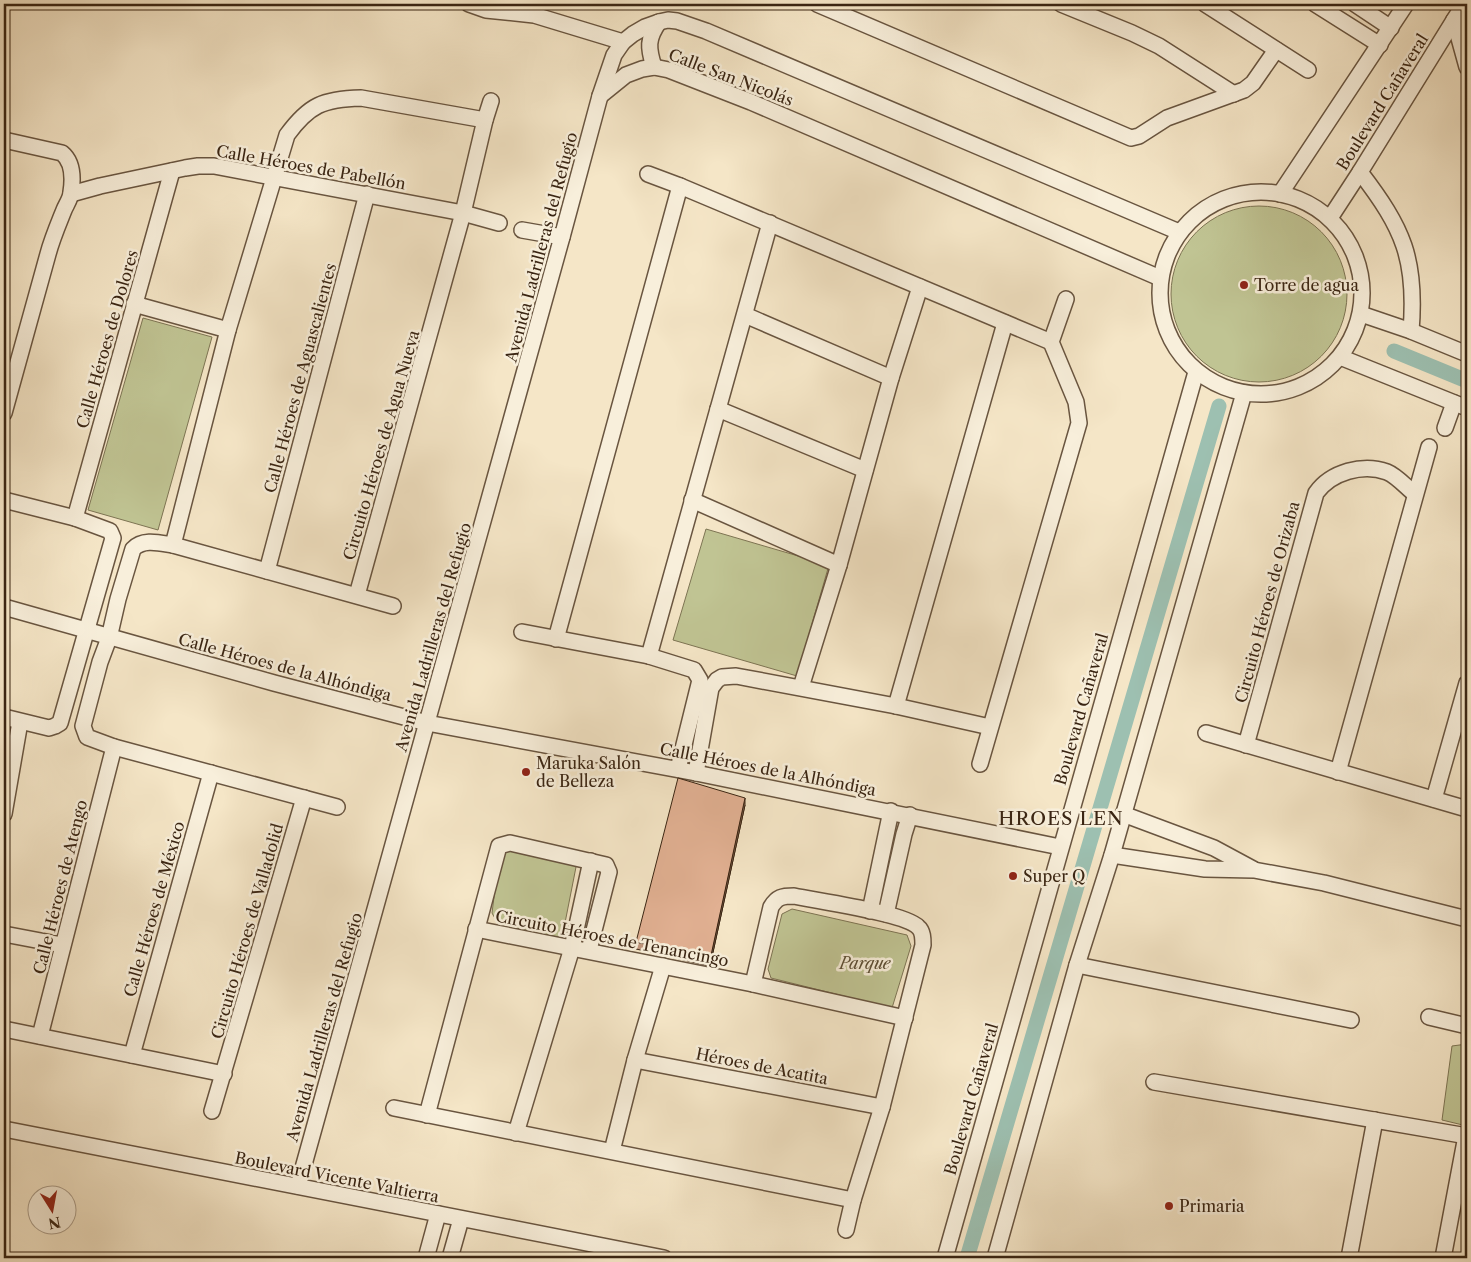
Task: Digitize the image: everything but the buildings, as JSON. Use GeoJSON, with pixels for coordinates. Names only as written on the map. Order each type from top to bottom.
{"type":"FeatureCollection","features":[{"type":"Feature","properties":{"kind":"street"},"geometry":{"type":"LineString","coordinates":[[469,4],[486,10],[534,15],[623,42]]}},
{"type":"Feature","properties":{"kind":"street"},"geometry":{"type":"LineString","coordinates":[[816,4],[1131,138],[1139,136],[1173,115],[1244,90],[1252,83],[1276,50]]}},
{"type":"Feature","properties":{"kind":"street"},"geometry":{"type":"LineString","coordinates":[[1061,4],[1159,46],[1234,94]]}},
{"type":"Feature","properties":{"kind":"street"},"geometry":{"type":"LineString","coordinates":[[1204,4],[1308,70]]}},
{"type":"Feature","properties":{"kind":"street"},"geometry":{"type":"LineString","coordinates":[[1315,4],[1380,45]]}},
{"type":"Feature","properties":{"kind":"street"},"geometry":{"type":"LineString","coordinates":[[1355,4],[1391,28]]}},
{"type":"Feature","properties":{"kind":"street","name":"Boulevard Cañaveral"},"geometry":{"type":"LineString","coordinates":[[1280,194],[1406,4]]}},
{"type":"Feature","properties":{"kind":"street","name":"Boulevard Cañaveral"},"geometry":{"type":"LineString","coordinates":[[1330,218],[1464,4]]}},
{"type":"Feature","properties":{"kind":"street","name":"Calle San Nicolás"},"geometry":{"type":"LineString","coordinates":[[600,96],[614,55],[623,42],[645,27],[668,20],[677,21],[706,31],[1179,232]]}},
{"type":"Feature","properties":{"kind":"street"},"geometry":{"type":"LineString","coordinates":[[1454,20],[1467,67]]}},
{"type":"Feature","properties":{"kind":"street"},"geometry":{"type":"LineString","coordinates":[[654,67],[649,40],[659,22]]}},
{"type":"Feature","properties":{"kind":"street","name":"Calle San Nicolás"},"geometry":{"type":"LineString","coordinates":[[600,96],[626,76],[642,69],[654,67],[669,70],[751,102],[1160,278]]}},
{"type":"Feature","properties":{"kind":"street","name":"Avenida Ladrilleras del Refugio"},"geometry":{"type":"LineString","coordinates":[[298,1186],[600,96]]}},
{"type":"Feature","properties":{"kind":"street"},"geometry":{"type":"LineString","coordinates":[[173,545],[228,330],[287,135],[300,117],[311,108],[335,100],[360,98],[485,120]]}},
{"type":"Feature","properties":{"kind":"street","name":"Circuito Héroes de Agua Nueva"},"geometry":{"type":"LineString","coordinates":[[357,595],[463,213],[491,101]]}},
{"type":"Feature","properties":{"kind":"street"},"geometry":{"type":"LineString","coordinates":[[4,140],[62,153],[70,162],[72,194],[54,233],[4,413]]}},
{"type":"Feature","properties":{"kind":"street","name":"Calle Héroes de Pabellón"},"geometry":{"type":"LineString","coordinates":[[72,194],[100,186],[172,171],[198,166],[214,166],[463,213],[499,223]]}},
{"type":"Feature","properties":{"kind":"street","name":"Calle Héroes de Dolores"},"geometry":{"type":"LineString","coordinates":[[75,518],[172,171]]}},
{"type":"Feature","properties":{"kind":"street"},"geometry":{"type":"LineString","coordinates":[[1360,172],[1389,212],[1400,232],[1407,253],[1412,293],[1411,331]]}},
{"type":"Feature","properties":{"kind":"street"},"geometry":{"type":"LineString","coordinates":[[648,174],[1051,342]]}},
{"type":"Feature","properties":{"kind":"street"},"geometry":{"type":"LineString","coordinates":[[556,639],[680,186]]}},
{"type":"Feature","properties":{"kind":"street"},"geometry":{"type":"LineString","coordinates":[[1252,192],[1280,194],[1311,204],[1330,218],[1346,238],[1358,262],[1362,287],[1361,314],[1353,337],[1340,358],[1320,376],[1297,388],[1271,394],[1244,394],[1219,386],[1196,372],[1181,357],[1173,345],[1162,319],[1159,299],[1160,278],[1168,252],[1179,232],[1199,212],[1224,198],[1252,192]]}},
{"type":"Feature","properties":{"kind":"street","name":"Calle Héroes de Aguascalientes"},"geometry":{"type":"LineString","coordinates":[[267,571],[367,194]]}},
{"type":"Feature","properties":{"kind":"street"},"geometry":{"type":"LineString","coordinates":[[650,656],[770,224]]}},
{"type":"Feature","properties":{"kind":"street"},"geometry":{"type":"LineString","coordinates":[[522,230],[562,238]]}},
{"type":"Feature","properties":{"kind":"street"},"geometry":{"type":"LineString","coordinates":[[801,687],[839,565],[891,378],[920,287]]}},
{"type":"Feature","properties":{"kind":"street"},"geometry":{"type":"LineString","coordinates":[[980,764],[1079,422],[1076,402],[1051,342],[1066,299]]}},
{"type":"Feature","properties":{"kind":"street"},"geometry":{"type":"LineString","coordinates":[[134,304],[228,330]]}},
{"type":"Feature","properties":{"kind":"street"},"geometry":{"type":"LineString","coordinates":[[1361,314],[1411,331],[1467,354]]}},
{"type":"Feature","properties":{"kind":"street"},"geometry":{"type":"LineString","coordinates":[[745,315],[891,378]]}},
{"type":"Feature","properties":{"kind":"street"},"geometry":{"type":"LineString","coordinates":[[896,706],[1005,323]]}},
{"type":"Feature","properties":{"kind":"street"},"geometry":{"type":"LineString","coordinates":[[1340,358],[1461,406],[1444,428]]}},
{"type":"Feature","properties":{"kind":"street","name":"Boulevard Cañaveral"},"geometry":{"type":"LineString","coordinates":[[945,1258],[1196,372]]}},
{"type":"Feature","properties":{"kind":"street"},"geometry":{"type":"LineString","coordinates":[[995,1258],[1077,965],[1112,855],[1244,394]]}},
{"type":"Feature","properties":{"kind":"street"},"geometry":{"type":"LineString","coordinates":[[718,409],[865,470]]}},
{"type":"Feature","properties":{"kind":"street"},"geometry":{"type":"LineString","coordinates":[[1338,772],[1429,447]]}},
{"type":"Feature","properties":{"kind":"street","name":"Circuito Héroes de Orizaba"},"geometry":{"type":"LineString","coordinates":[[1246,745],[1316,493],[1329,480],[1339,474],[1363,469],[1374,469],[1389,473],[1416,494]]}},
{"type":"Feature","properties":{"kind":"street"},"geometry":{"type":"LineString","coordinates":[[4,500],[75,518],[110,531],[113,538],[60,723],[49,728],[4,717]]}},
{"type":"Feature","properties":{"kind":"street"},"geometry":{"type":"LineString","coordinates":[[692,500],[839,565]]}},
{"type":"Feature","properties":{"kind":"street"},"geometry":{"type":"LineString","coordinates":[[337,807],[114,747],[87,736],[83,726],[100,662],[109,638],[133,549],[137,544],[150,542],[173,545],[393,606]]}},
{"type":"Feature","properties":{"kind":"street","name":"Calle Héroes de la Alhóndiga"},"geometry":{"type":"LineString","coordinates":[[4,607],[274,684],[427,723],[678,769],[1060,847]]}},
{"type":"Feature","properties":{"kind":"street"},"geometry":{"type":"LineString","coordinates":[[522,632],[650,656],[694,670],[700,680],[678,769]]}},
{"type":"Feature","properties":{"kind":"street"},"geometry":{"type":"LineString","coordinates":[[696,773],[711,688],[717,680],[729,675],[801,687],[990,727]]}},
{"type":"Feature","properties":{"kind":"street"},"geometry":{"type":"LineString","coordinates":[[1434,799],[1467,683]]}},
{"type":"Feature","properties":{"kind":"street"},"geometry":{"type":"LineString","coordinates":[[4,814],[20,722]]}},
{"type":"Feature","properties":{"kind":"street"},"geometry":{"type":"LineString","coordinates":[[1206,733],[1467,809]]}},
{"type":"Feature","properties":{"kind":"street","name":"Calle Héroes de Atengo"},"geometry":{"type":"LineString","coordinates":[[40,1036],[114,747]]}},
{"type":"Feature","properties":{"kind":"street","name":"Calle Héroes de México"},"geometry":{"type":"LineString","coordinates":[[132,1055],[210,773]]}},
{"type":"Feature","properties":{"kind":"street","name":"Circuito Héroes de Valladolid"},"geometry":{"type":"LineString","coordinates":[[212,1112],[304,798]]}},
{"type":"Feature","properties":{"kind":"street"},"geometry":{"type":"LineString","coordinates":[[870,911],[891,811]]}},
{"type":"Feature","properties":{"kind":"street"},"geometry":{"type":"LineString","coordinates":[[1123,814],[1214,848],[1254,870]]}},
{"type":"Feature","properties":{"kind":"street"},"geometry":{"type":"LineString","coordinates":[[886,914],[910,815]]}},
{"type":"Feature","properties":{"kind":"street"},"geometry":{"type":"LineString","coordinates":[[476,929],[496,854],[502,844],[510,843],[591,861],[606,865],[609,869],[589,950]]}},
{"type":"Feature","properties":{"kind":"street"},"geometry":{"type":"LineString","coordinates":[[1112,855],[1205,869],[1254,870],[1324,884],[1467,919]]}},
{"type":"Feature","properties":{"kind":"street"},"geometry":{"type":"LineString","coordinates":[[516,1133],[572,948],[591,861]]}},
{"type":"Feature","properties":{"kind":"street"},"geometry":{"type":"LineString","coordinates":[[753,984],[771,907],[778,898],[794,896],[886,914],[918,926],[923,945],[882,1107],[853,1200],[846,1230]]}},
{"type":"Feature","properties":{"kind":"street","name":"Circuito Héroes de Tenancingo"},"geometry":{"type":"LineString","coordinates":[[427,1115],[476,929],[753,984],[905,1018]]}},
{"type":"Feature","properties":{"kind":"street"},"geometry":{"type":"LineString","coordinates":[[4,934],[62,945]]}},
{"type":"Feature","properties":{"kind":"street"},"geometry":{"type":"LineString","coordinates":[[1077,965],[1351,1020]]}},
{"type":"Feature","properties":{"kind":"street"},"geometry":{"type":"LineString","coordinates":[[612,1151],[635,1060],[663,966]]}},
{"type":"Feature","properties":{"kind":"street"},"geometry":{"type":"LineString","coordinates":[[1429,1017],[1467,1026]]}},
{"type":"Feature","properties":{"kind":"street"},"geometry":{"type":"LineString","coordinates":[[4,1029],[224,1074]]}},
{"type":"Feature","properties":{"kind":"street","name":"Héroes de Acatita"},"geometry":{"type":"LineString","coordinates":[[635,1060],[882,1107]]}},
{"type":"Feature","properties":{"kind":"street"},"geometry":{"type":"LineString","coordinates":[[1154,1082],[1467,1136],[1443,1258]]}},
{"type":"Feature","properties":{"kind":"street"},"geometry":{"type":"LineString","coordinates":[[394,1108],[853,1200]]}},
{"type":"Feature","properties":{"kind":"street"},"geometry":{"type":"LineString","coordinates":[[1348,1258],[1375,1120]]}},
{"type":"Feature","properties":{"kind":"street","name":"Boulevard Vicente Valtierra"},"geometry":{"type":"LineString","coordinates":[[4,1129],[664,1258]]}},
{"type":"Feature","properties":{"kind":"street"},"geometry":{"type":"LineString","coordinates":[[426,1258],[438,1214]]}},
{"type":"Feature","properties":{"kind":"street"},"geometry":{"type":"LineString","coordinates":[[450,1258],[461,1219]]}},
{"type":"Feature","properties":{"kind":"green space"},"geometry":{"type":"Polygon","coordinates":[[[1259,206],[1293,213],[1315,226],[1327,238],[1340,260],[1347,294],[1340,328],[1327,350],[1315,362],[1293,375],[1259,382],[1225,375],[1203,362],[1191,350],[1178,328],[1171,294],[1178,260],[1191,238],[1203,226],[1225,213],[1259,206]]]}},
{"type":"Feature","properties":{"kind":"green space"},"geometry":{"type":"Polygon","coordinates":[[[143,318],[212,337],[158,530],[88,510],[143,318]]]}},
{"type":"Feature","properties":{"kind":"green space"},"geometry":{"type":"Polygon","coordinates":[[[706,529],[829,565],[797,676],[673,640],[706,529]]]}},
{"type":"Feature","properties":{"kind":"green space"},"geometry":{"type":"Polygon","coordinates":[[[507,848],[564,860],[576,867],[562,938],[498,924],[492,913],[498,865],[507,848]]]}},
{"type":"Feature","properties":{"kind":"green space","name":"Parque"},"geometry":{"type":"Polygon","coordinates":[[[792,909],[907,935],[911,946],[892,1008],[771,978],[768,969],[782,914],[792,909]]]}},
{"type":"Feature","properties":{"kind":"green space"},"geometry":{"type":"Polygon","coordinates":[[[1467,1044],[1467,1126],[1442,1120],[1452,1046],[1467,1044]]]}},
{"type":"Feature","properties":{"kind":"waterway"},"geometry":{"type":"LineString","coordinates":[[1394,351],[1467,381]]}},
{"type":"Feature","properties":{"kind":"waterway"},"geometry":{"type":"LineString","coordinates":[[967,1258],[1219,406]]}},
{"type":"Feature","properties":{"kind":"place","name":"Torre de agua"},"geometry":{"type":"Point","coordinates":[1244,285]}},
{"type":"Feature","properties":{"kind":"place","name":"Maruka Salón de Belleza"},"geometry":{"type":"Point","coordinates":[526,772]}},
{"type":"Feature","properties":{"kind":"place","name":"Super Q"},"geometry":{"type":"Point","coordinates":[1013,876]}},
{"type":"Feature","properties":{"kind":"place","name":"Primaria"},"geometry":{"type":"Point","coordinates":[1169,1206]}},
{"type":"Feature","properties":{"kind":"district","name":"HROES LEN"},"geometry":{"type":"Point","coordinates":[1061,818]}}]}
